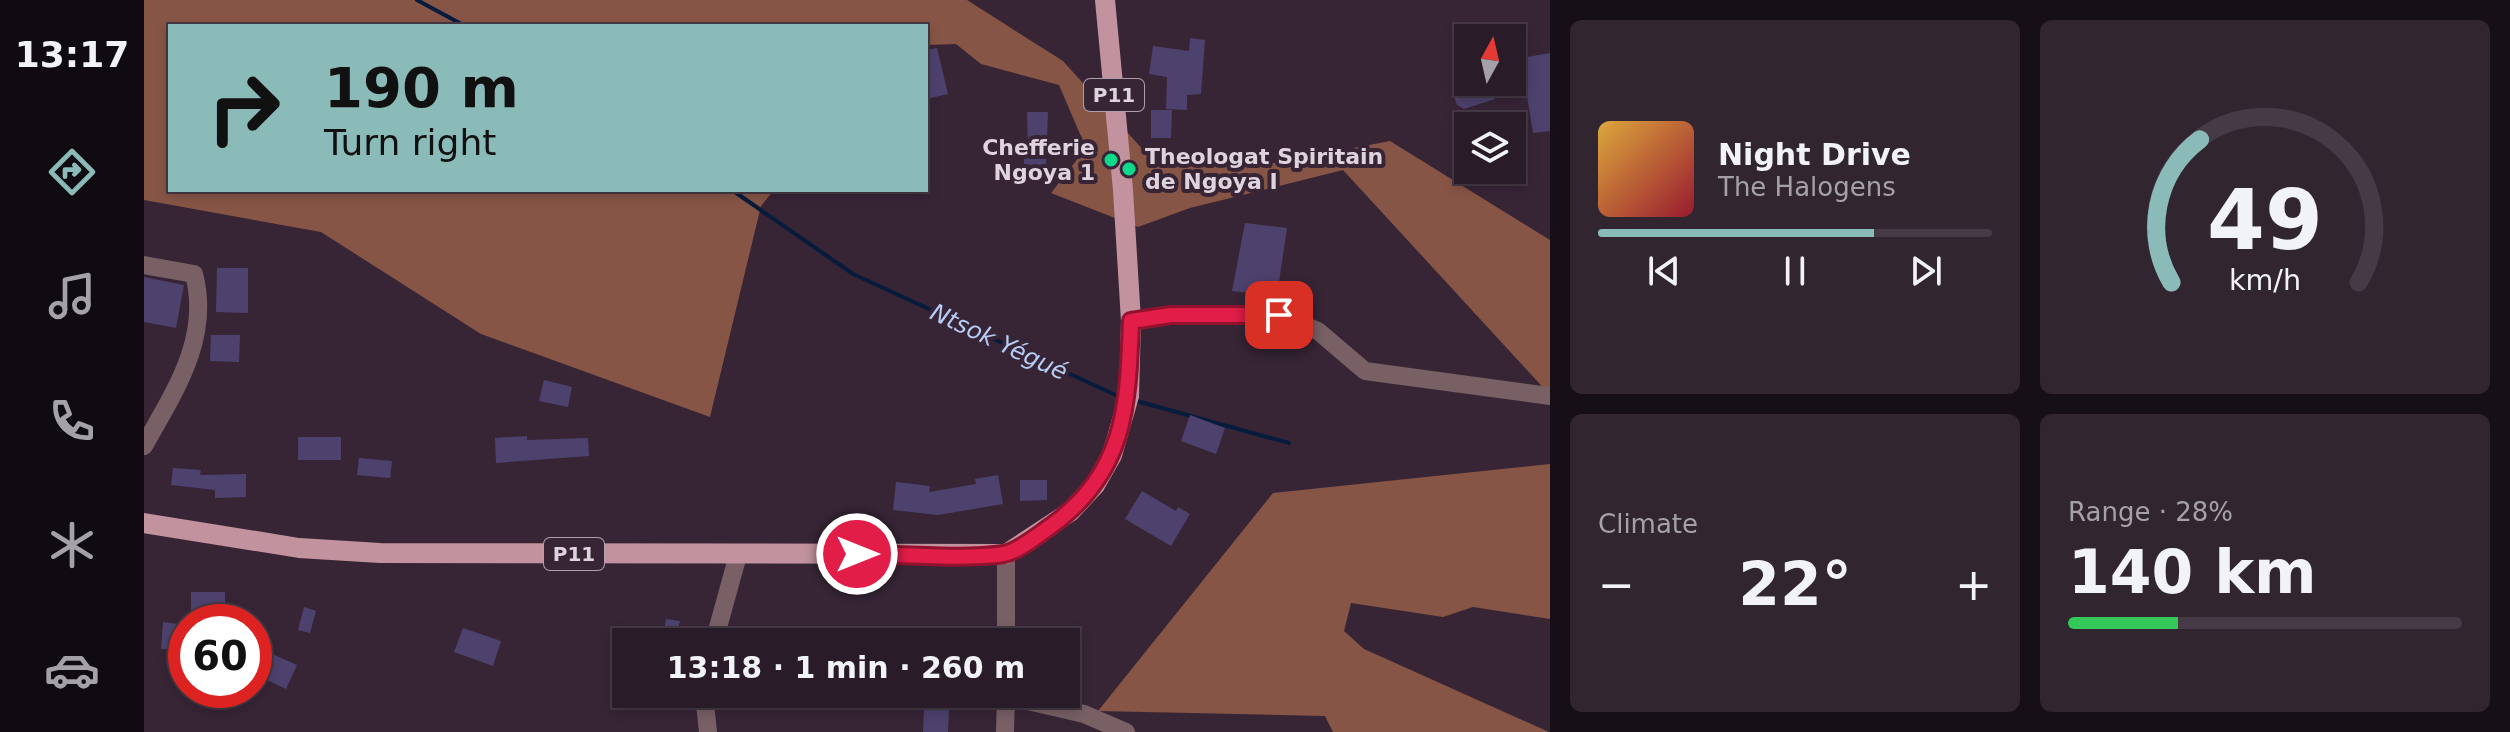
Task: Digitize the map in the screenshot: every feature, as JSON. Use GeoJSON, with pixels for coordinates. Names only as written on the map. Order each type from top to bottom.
{"type":"FeatureCollection","features":[{"type":"Feature","properties":{"kind":"main road","name":"P11"},"geometry":{"type":"LineString","coordinates":[[144,523],[299,548],[380,553],[1006,554],[1070,512],[1095,485],[1112,455],[1129,396],[1131,321],[1123,190],[1105,0]]}},
{"type":"Feature","properties":{"kind":"street"},"geometry":{"type":"LineString","coordinates":[[144,265],[185,270],[194,274],[196,284],[195,344],[191,361],[144,446]]}},
{"type":"Feature","properties":{"kind":"street"},"geometry":{"type":"LineString","coordinates":[[1131,321],[1171,315],[1279,315],[1318,331],[1365,371],[1550,396]]}},
{"type":"Feature","properties":{"kind":"street"},"geometry":{"type":"LineString","coordinates":[[1006,554],[1006,628]]}},
{"type":"Feature","properties":{"kind":"street"},"geometry":{"type":"LineString","coordinates":[[718,628],[738,555]]}},
{"type":"Feature","properties":{"kind":"street"},"geometry":{"type":"LineString","coordinates":[[705,708],[708,732]]}},
{"type":"Feature","properties":{"kind":"street"},"geometry":{"type":"LineString","coordinates":[[1005,732],[1006,708]]}},
{"type":"Feature","properties":{"kind":"street"},"geometry":{"type":"LineString","coordinates":[[1059,708],[1084,714],[1126,732]]}},
{"type":"Feature","properties":{"kind":"shaded area"},"geometry":{"type":"Polygon","coordinates":[[[144,0],[967,0],[1063,61],[1154,162],[1258,166],[1390,141],[1454,181],[1454,184],[1459,184],[1550,240],[1550,395],[1343,170],[1190,208],[1138,227],[1051,193],[1086,148],[1059,85],[981,64],[956,44],[928,45],[928,24],[168,24],[168,192],[772,192],[761,206],[710,417],[481,334],[321,232],[144,200],[144,0]]]}},
{"type":"Feature","properties":{"kind":"shaded area"},"geometry":{"type":"Polygon","coordinates":[[[1550,464],[1550,619],[1473,607],[1443,617],[1351,603],[1344,631],[1364,649],[1549,732],[1333,732],[1325,716],[1098,711],[1273,493],[1550,464]]]}},
{"type":"Feature","properties":{"kind":"building"},"geometry":{"type":"Polygon","coordinates":[[[1190,38],[1205,40],[1201,94],[1187,95],[1187,110],[1166,109],[1167,77],[1149,74],[1153,46],[1189,51],[1190,38]]]}},
{"type":"Feature","properties":{"kind":"building"},"geometry":{"type":"Polygon","coordinates":[[[937,48],[948,94],[928,99],[928,50],[937,48]]]}},
{"type":"Feature","properties":{"kind":"building"},"geometry":{"type":"Polygon","coordinates":[[[1550,53],[1550,131],[1533,133],[1526,89],[1526,57],[1550,53]]]}},
{"type":"Feature","properties":{"kind":"building"},"geometry":{"type":"Polygon","coordinates":[[[1454,83],[1454,96],[1495,96],[1495,99],[1464,109],[1457,105],[1452,91],[1454,83]]]}},
{"type":"Feature","properties":{"kind":"building"},"geometry":{"type":"Polygon","coordinates":[[[1151,110],[1172,110],[1171,138],[1151,138],[1151,110]]]}},
{"type":"Feature","properties":{"kind":"building"},"geometry":{"type":"Polygon","coordinates":[[[1027,112],[1048,112],[1046,165],[1024,165],[1024,146],[1028,146],[1027,112]]]}},
{"type":"Feature","properties":{"kind":"building"},"geometry":{"type":"Polygon","coordinates":[[[1245,223],[1287,228],[1277,296],[1232,291],[1245,223]]]}},
{"type":"Feature","properties":{"kind":"building"},"geometry":{"type":"Polygon","coordinates":[[[217,268],[248,268],[248,313],[216,312],[217,268]]]}},
{"type":"Feature","properties":{"kind":"building"},"geometry":{"type":"Polygon","coordinates":[[[144,277],[184,285],[176,328],[144,322],[144,277]]]}},
{"type":"Feature","properties":{"kind":"building"},"geometry":{"type":"Polygon","coordinates":[[[211,335],[240,335],[239,362],[210,361],[211,335]]]}},
{"type":"Feature","properties":{"kind":"building"},"geometry":{"type":"Polygon","coordinates":[[[544,380],[572,387],[568,407],[539,401],[544,380]]]}},
{"type":"Feature","properties":{"kind":"building"},"geometry":{"type":"Polygon","coordinates":[[[1190,415],[1225,428],[1216,454],[1181,441],[1190,415]]]}},
{"type":"Feature","properties":{"kind":"building"},"geometry":{"type":"Polygon","coordinates":[[[527,436],[527,440],[588,438],[589,456],[496,463],[495,438],[527,436]]]}},
{"type":"Feature","properties":{"kind":"building"},"geometry":{"type":"Polygon","coordinates":[[[298,437],[341,437],[341,460],[298,460],[298,437]]]}},
{"type":"Feature","properties":{"kind":"building"},"geometry":{"type":"Polygon","coordinates":[[[359,458],[392,461],[390,478],[357,475],[359,458]]]}},
{"type":"Feature","properties":{"kind":"building"},"geometry":{"type":"Polygon","coordinates":[[[173,468],[201,470],[200,475],[246,474],[246,497],[215,498],[215,490],[171,485],[173,468]]]}},
{"type":"Feature","properties":{"kind":"building"},"geometry":{"type":"Polygon","coordinates":[[[998,475],[1003,504],[938,515],[893,510],[896,482],[930,486],[929,492],[976,484],[975,479],[998,475]]]}},
{"type":"Feature","properties":{"kind":"building"},"geometry":{"type":"Polygon","coordinates":[[[1020,480],[1047,480],[1047,500],[1020,501],[1020,480]]]}},
{"type":"Feature","properties":{"kind":"building"},"geometry":{"type":"Polygon","coordinates":[[[1142,491],[1176,511],[1178,507],[1190,514],[1171,546],[1125,519],[1142,491]]]}},
{"type":"Feature","properties":{"kind":"building"},"geometry":{"type":"Polygon","coordinates":[[[191,592],[225,592],[225,604],[191,604],[191,592]]]}},
{"type":"Feature","properties":{"kind":"building"},"geometry":{"type":"Polygon","coordinates":[[[304,607],[316,611],[310,633],[298,630],[304,607]]]}},
{"type":"Feature","properties":{"kind":"building"},"geometry":{"type":"Polygon","coordinates":[[[666,619],[680,621],[678,628],[664,628],[666,619]]]}},
{"type":"Feature","properties":{"kind":"building"},"geometry":{"type":"Polygon","coordinates":[[[163,622],[168,623],[168,650],[161,649],[163,622]]]}},
{"type":"Feature","properties":{"kind":"building"},"geometry":{"type":"Polygon","coordinates":[[[463,628],[501,641],[493,666],[454,652],[463,628]]]}},
{"type":"Feature","properties":{"kind":"building"},"geometry":{"type":"Polygon","coordinates":[[[272,654],[297,665],[286,689],[272,682],[272,654]]]}},
{"type":"Feature","properties":{"kind":"building"},"geometry":{"type":"Polygon","coordinates":[[[924,709],[949,710],[948,732],[923,732],[924,709]]]}},
{"type":"Feature","properties":{"kind":"waterway","name":"Ntsok Yégué"},"geometry":{"type":"LineString","coordinates":[[417,0],[461,24]]}},
{"type":"Feature","properties":{"kind":"waterway","name":"Ntsok Yégué"},"geometry":{"type":"LineString","coordinates":[[735,192],[853,274],[1120,397]]}},
{"type":"Feature","properties":{"kind":"waterway","name":"Ntsok Yégué"},"geometry":{"type":"LineString","coordinates":[[1133,400],[1289,443]]}},
{"type":"Feature","properties":{"kind":"place","name":"Chefferie Ngoya 1"},"geometry":{"type":"Point","coordinates":[1111,160]}},
{"type":"Feature","properties":{"kind":"place","name":"Theologat Spiritain de Ngoya I"},"geometry":{"type":"Point","coordinates":[1129,169]}},
{"type":"Feature","properties":{"kind":"route"},"geometry":{"type":"LineString","coordinates":[[857,554],[1006,554],[1070,512],[1095,485],[1112,455],[1129,396],[1131,321],[1171,315],[1279,315]]}}]}
